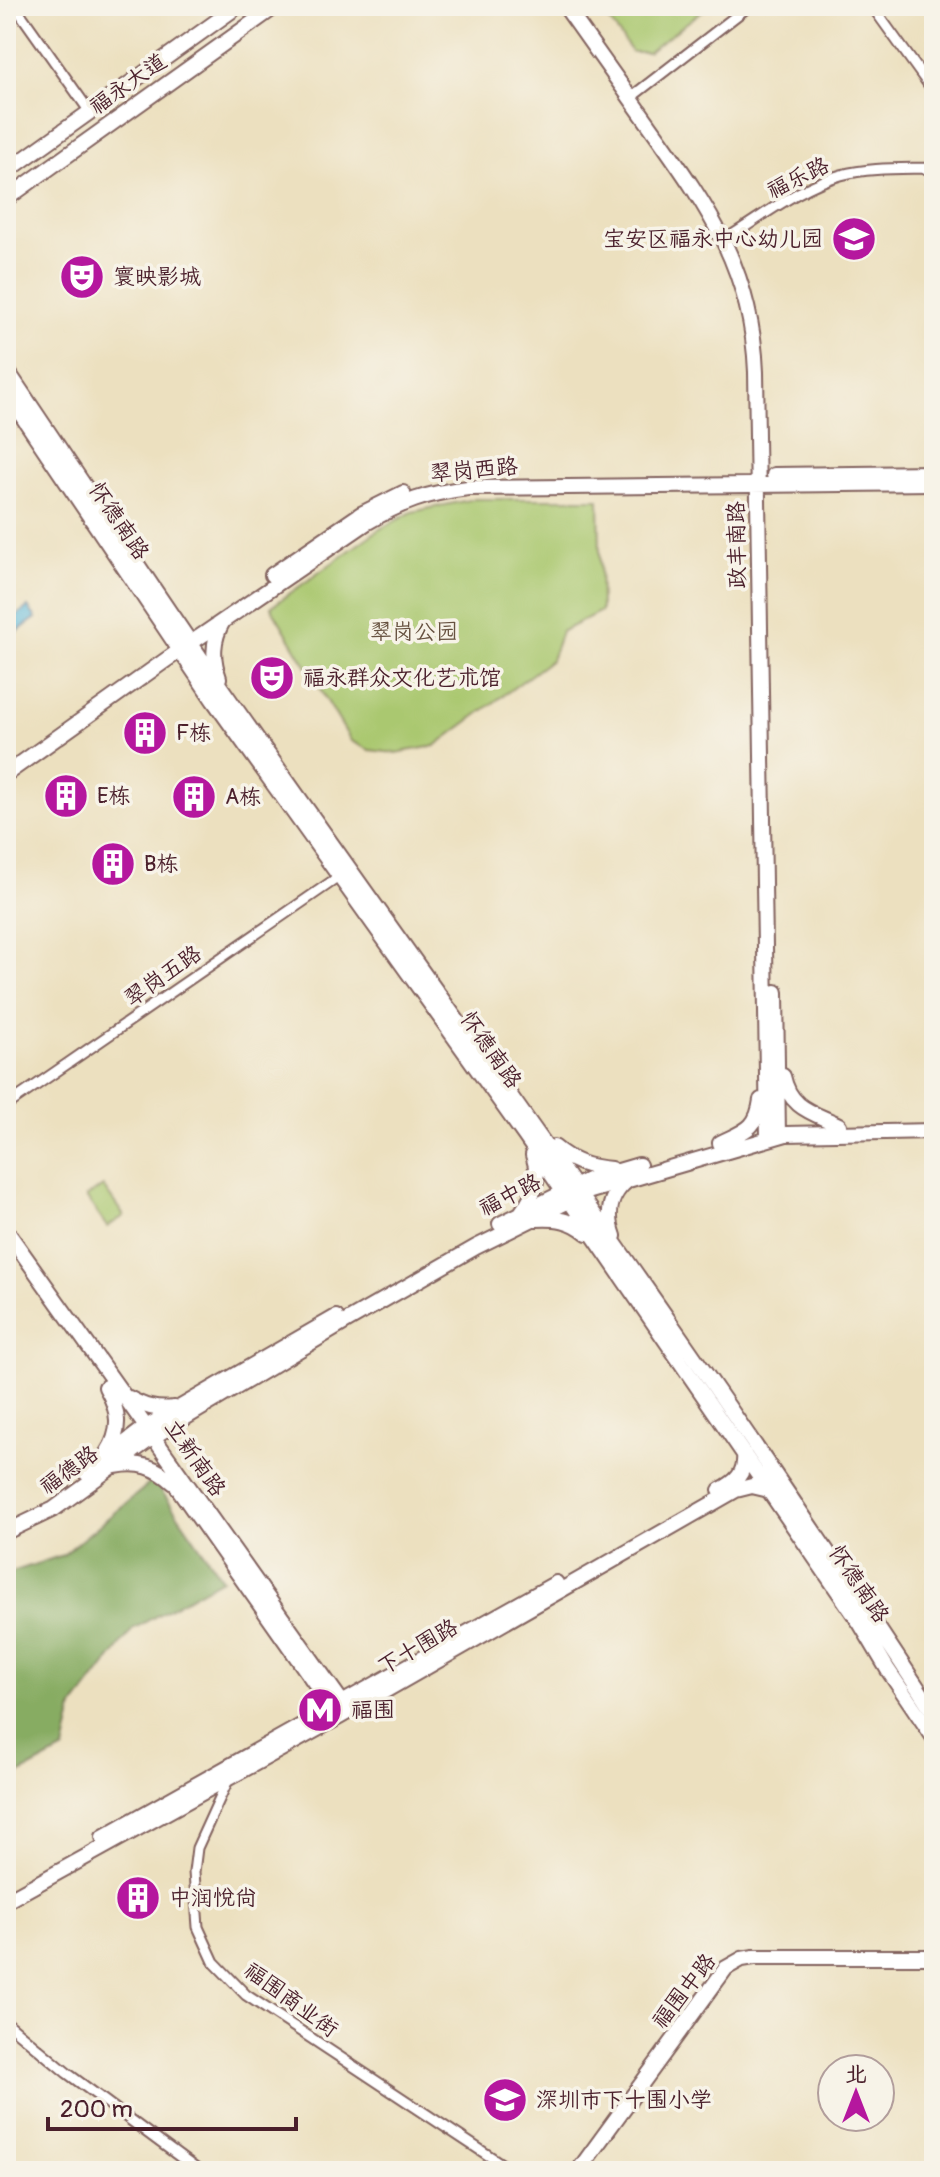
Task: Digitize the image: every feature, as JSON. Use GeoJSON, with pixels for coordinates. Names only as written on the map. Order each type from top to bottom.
{"type":"FeatureCollection","features":[{"type":"Feature","properties":{"kind":"main road","name":"福永大道"},"geometry":{"type":"LineString","coordinates":[[6,172],[238,6]]}},
{"type":"Feature","properties":{"kind":"main road","name":"福永大道"},"geometry":{"type":"LineString","coordinates":[[6,199],[276,6]]}},
{"type":"Feature","properties":{"kind":"main road","name":"政丰南路"},"geometry":{"type":"LineString","coordinates":[[565,6],[700,180],[732,235],[750,280],[761,322],[766,1001],[773,1133]]}},
{"type":"Feature","properties":{"kind":"main road","name":"政丰南路"},"geometry":{"type":"LineString","coordinates":[[577,6],[703,202],[724,239],[749,308],[755,353],[762,480],[776,1039],[773,1133]]}},
{"type":"Feature","properties":{"kind":"main road","name":"怀德南路"},"geometry":{"type":"LineString","coordinates":[[6,369],[182,643],[223,690],[572,1193],[603,1248],[860,1623],[934,1738]]}},
{"type":"Feature","properties":{"kind":"main road","name":"怀德南路"},"geometry":{"type":"LineString","coordinates":[[6,392],[340,876],[531,1134]]}},
{"type":"Feature","properties":{"kind":"main road","name":"翠岗西路"},"geometry":{"type":"LineString","coordinates":[[6,763],[366,523],[418,497],[468,488],[934,473]]}},
{"type":"Feature","properties":{"kind":"main road","name":"翠岗西路"},"geometry":{"type":"LineString","coordinates":[[6,774],[361,514],[415,488],[468,479],[934,483]]}},
{"type":"Feature","properties":{"kind":"main road"},"geometry":{"type":"LineString","coordinates":[[223,690],[213,648],[224,620]]}},
{"type":"Feature","properties":{"kind":"main road"},"geometry":{"type":"LineString","coordinates":[[720,1143],[755,1123],[759,1115],[762,1093],[760,1018],[766,1001]]}},
{"type":"Feature","properties":{"kind":"main road"},"geometry":{"type":"LineString","coordinates":[[776,1039],[786,1089],[793,1100],[798,1106],[839,1125]]}},
{"type":"Feature","properties":{"kind":"main road","name":"福中路"},"geometry":{"type":"LineString","coordinates":[[146,1435],[181,1421],[526,1217],[572,1193],[720,1143],[839,1125],[934,1123]]}},
{"type":"Feature","properties":{"kind":"main road","name":"福中路"},"geometry":{"type":"LineString","coordinates":[[627,1174],[773,1133],[934,1131]]}},
{"type":"Feature","properties":{"kind":"main road"},"geometry":{"type":"LineString","coordinates":[[531,1134],[574,1162],[627,1174],[610,1206],[610,1223],[621,1251]]}},
{"type":"Feature","properties":{"kind":"main road"},"geometry":{"type":"LineString","coordinates":[[531,1134],[538,1176],[526,1217],[574,1223],[603,1248]]}},
{"type":"Feature","properties":{"kind":"main road","name":"怀德南路"},"geometry":{"type":"LineString","coordinates":[[572,1193],[621,1251],[861,1600],[934,1713]]}},
{"type":"Feature","properties":{"kind":"main road","name":"福中路"},"geometry":{"type":"LineString","coordinates":[[146,1435],[193,1400],[471,1240],[526,1217]]}},
{"type":"Feature","properties":{"kind":"main road","name":"立新南路"},"geometry":{"type":"LineString","coordinates":[[6,1230],[111,1386]]}},
{"type":"Feature","properties":{"kind":"main road","name":"立新南路"},"geometry":{"type":"LineString","coordinates":[[6,1247],[111,1386],[146,1435],[174,1483],[341,1710]]}},
{"type":"Feature","properties":{"kind":"main road"},"geometry":{"type":"LineString","coordinates":[[111,1386],[142,1406],[159,1409],[176,1407],[193,1400]]}},
{"type":"Feature","properties":{"kind":"main road"},"geometry":{"type":"LineString","coordinates":[[111,1386],[118,1420],[116,1436],[103,1466],[140,1464],[162,1472],[174,1483]]}},
{"type":"Feature","properties":{"kind":"main road"},"geometry":{"type":"LineString","coordinates":[[173,1464],[168,1446],[174,1428],[181,1421]]}},
{"type":"Feature","properties":{"kind":"main road","name":"立新南路"},"geometry":{"type":"LineString","coordinates":[[146,1435],[173,1464],[341,1710]]}},
{"type":"Feature","properties":{"kind":"main road","name":"福德路"},"geometry":{"type":"LineString","coordinates":[[6,1522],[50,1500],[146,1435]]}},
{"type":"Feature","properties":{"kind":"main road","name":"下十围路"},"geometry":{"type":"LineString","coordinates":[[6,1901],[228,1780],[341,1710],[732,1484],[743,1471],[744,1454]]}},
{"type":"Feature","properties":{"kind":"main road","name":"福德路"},"geometry":{"type":"LineString","coordinates":[[6,1532],[54,1509],[103,1466]]}},
{"type":"Feature","properties":{"kind":"main road","name":"下十围路"},"geometry":{"type":"LineString","coordinates":[[6,1891],[341,1710],[736,1490],[752,1486],[769,1490]]}},
{"type":"Feature","properties":{"kind":"main road","name":"怀德南路"},"geometry":{"type":"LineString","coordinates":[[861,1600],[908,1657],[934,1696]]}},
{"type":"Feature","properties":{"kind":"main road","name":"福围中路"},"geometry":{"type":"LineString","coordinates":[[578,2171],[726,1968],[734,1963],[754,1957],[934,1957]]}},
{"type":"Feature","properties":{"kind":"street"},"geometry":{"type":"LineString","coordinates":[[6,10],[13,6],[90,112]]}},
{"type":"Feature","properties":{"kind":"street"},"geometry":{"type":"LineString","coordinates":[[634,95],[749,6]]}},
{"type":"Feature","properties":{"kind":"street"},"geometry":{"type":"LineString","coordinates":[[872,6],[934,92]]}},
{"type":"Feature","properties":{"kind":"street","name":"福乐路"},"geometry":{"type":"LineString","coordinates":[[732,235],[803,191],[841,175],[934,168]]}},
{"type":"Feature","properties":{"kind":"street","name":"翠岗五路"},"geometry":{"type":"LineString","coordinates":[[6,1106],[340,876]]}},
{"type":"Feature","properties":{"kind":"street","name":"福围商业街"},"geometry":{"type":"LineString","coordinates":[[228,1780],[199,1841],[195,1860],[198,1927],[214,1962],[246,1995],[512,2171]]}},
{"type":"Feature","properties":{"kind":"street"},"geometry":{"type":"LineString","coordinates":[[6,2022],[67,2073],[199,2171]]}},
{"type":"Feature","properties":{"kind":"green space"},"geometry":{"type":"Polygon","coordinates":[[[599,6],[709,6],[648,52],[632,52],[599,6]]]}},
{"type":"Feature","properties":{"kind":"green space","name":"翠岗公园"},"geometry":{"type":"Polygon","coordinates":[[[474,499],[599,499],[601,611],[561,632],[551,660],[435,746],[395,753],[369,750],[351,741],[271,607],[378,530],[412,512],[474,499]]]}},
{"type":"Feature","properties":{"kind":"green space"},"geometry":{"type":"Polygon","coordinates":[[[103,1186],[124,1216],[107,1227],[86,1197],[103,1186]]]}},
{"type":"Feature","properties":{"kind":"green space"},"geometry":{"type":"Polygon","coordinates":[[[154,1480],[222,1579],[133,1629],[73,1708],[64,1750],[6,1781],[6,1574],[63,1555],[154,1480]]]}},
{"type":"Feature","properties":{"kind":"water"},"geometry":{"type":"Polygon","coordinates":[[[28,607],[36,618],[11,636],[6,623],[28,607]]]}},
{"type":"Feature","properties":{"kind":"place","name":"宝安区福永中心幼儿园"},"geometry":{"type":"Point","coordinates":[854,239]}},
{"type":"Feature","properties":{"kind":"place","name":"寰映影城"},"geometry":{"type":"Point","coordinates":[82,277]}},
{"type":"Feature","properties":{"kind":"place","name":"福永群众文化艺术馆"},"geometry":{"type":"Point","coordinates":[272,678]}},
{"type":"Feature","properties":{"kind":"place","name":"F栋"},"geometry":{"type":"Point","coordinates":[145,733]}},
{"type":"Feature","properties":{"kind":"place","name":"E栋"},"geometry":{"type":"Point","coordinates":[66,796]}},
{"type":"Feature","properties":{"kind":"place","name":"A栋"},"geometry":{"type":"Point","coordinates":[194,797]}},
{"type":"Feature","properties":{"kind":"place","name":"B栋"},"geometry":{"type":"Point","coordinates":[113,864]}},
{"type":"Feature","properties":{"kind":"place","name":"福围"},"geometry":{"type":"Point","coordinates":[320,1710]}},
{"type":"Feature","properties":{"kind":"place","name":"中润悦尚"},"geometry":{"type":"Point","coordinates":[138,1898]}},
{"type":"Feature","properties":{"kind":"place","name":"深圳市下十围小学"},"geometry":{"type":"Point","coordinates":[505,2100]}}]}
